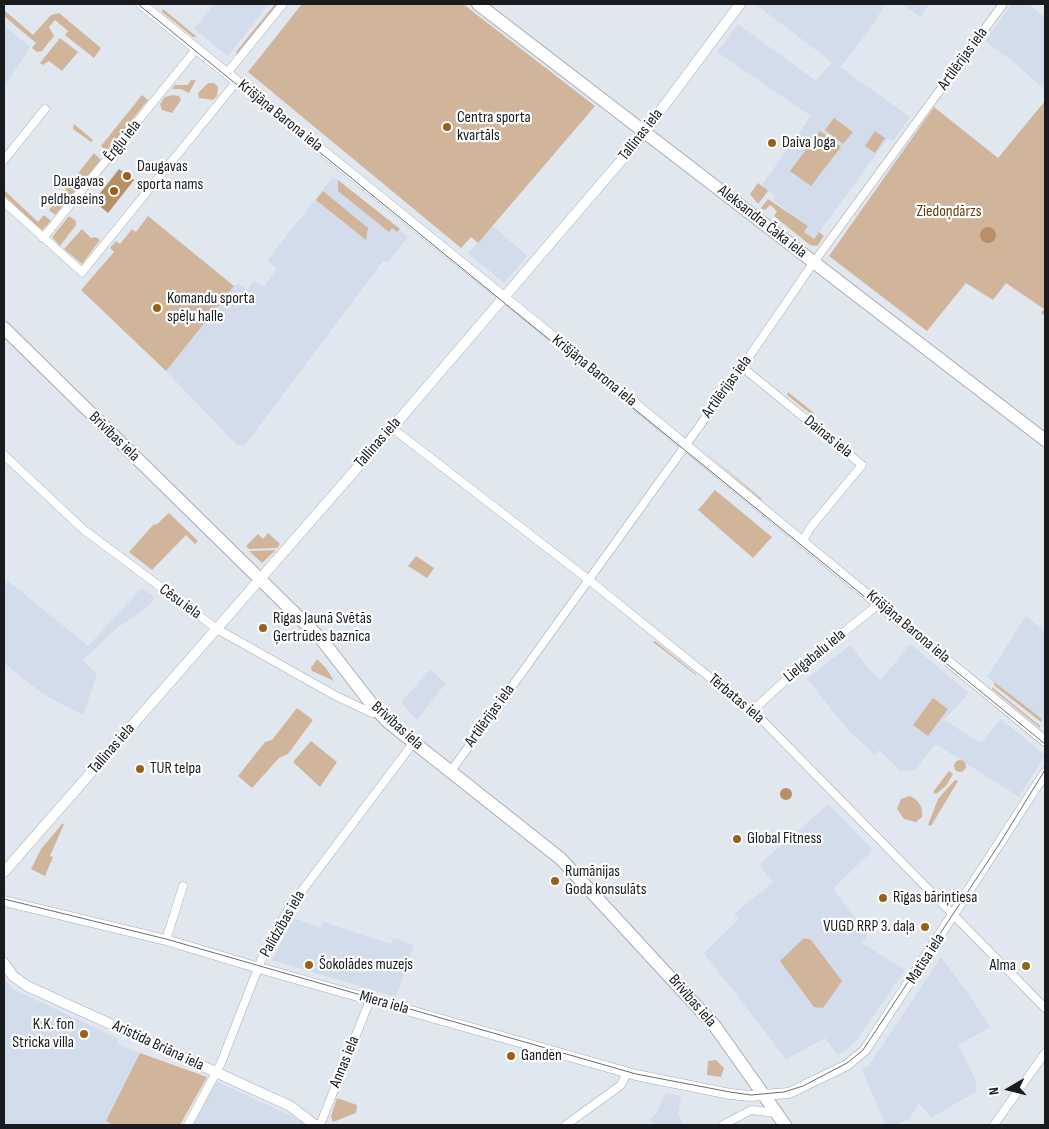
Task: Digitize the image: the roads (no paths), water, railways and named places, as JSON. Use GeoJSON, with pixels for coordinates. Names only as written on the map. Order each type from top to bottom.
{"type":"FeatureCollection","features":[{"type":"Feature","properties":{"kind":"main road","name":"Aleksandra Čaka iela"},"geometry":{"type":"LineString","coordinates":[[478,4],[1045,440]]}},
{"type":"Feature","properties":{"kind":"main road","name":"Brīvības iela"},"geometry":{"type":"LineString","coordinates":[[4,328],[326,644],[379,713],[561,859],[714,1026],[785,1125]]}},
{"type":"Feature","properties":{"kind":"street","name":"Krišjāņa Barona iela"},"geometry":{"type":"LineString","coordinates":[[141,4],[803,541],[1045,741]]}},
{"type":"Feature","properties":{"kind":"street"},"geometry":{"type":"LineString","coordinates":[[227,73],[283,4]]}},
{"type":"Feature","properties":{"kind":"street","name":"Tallinas iela"},"geometry":{"type":"LineString","coordinates":[[4,872],[392,428],[644,132],[740,4]]}},
{"type":"Feature","properties":{"kind":"street","name":"Artilērijas iela"},"geometry":{"type":"LineString","coordinates":[[451,771],[742,367],[814,262],[1003,4]]}},
{"type":"Feature","properties":{"kind":"street","name":"Ērgļu iela"},"geometry":{"type":"LineString","coordinates":[[43,238],[197,48]]}},
{"type":"Feature","properties":{"kind":"street"},"geometry":{"type":"LineString","coordinates":[[4,202],[82,272],[237,81]]}},
{"type":"Feature","properties":{"kind":"street"},"geometry":{"type":"LineString","coordinates":[[4,160],[44,109]]}},
{"type":"Feature","properties":{"kind":"street","name":"Dainas iela"},"geometry":{"type":"LineString","coordinates":[[742,367],[862,465],[810,528],[803,541]]}},
{"type":"Feature","properties":{"kind":"street","name":"Tērbatas iela"},"geometry":{"type":"LineString","coordinates":[[392,428],[589,580],[752,711],[1045,1008]]}},
{"type":"Feature","properties":{"kind":"street","name":"Cēsu iela"},"geometry":{"type":"LineString","coordinates":[[4,455],[84,530],[217,629],[336,696],[372,713],[379,713]]}},
{"type":"Feature","properties":{"kind":"street","name":"Lielgabalu iela"},"geometry":{"type":"LineString","coordinates":[[752,711],[801,666],[879,604]]}},
{"type":"Feature","properties":{"kind":"street","name":"Palīdzības iela"},"geometry":{"type":"LineString","coordinates":[[188,1125],[215,1073],[259,968],[289,908],[414,742]]}},
{"type":"Feature","properties":{"kind":"street","name":"Matīsa iela"},"geometry":{"type":"LineString","coordinates":[[765,1095],[785,1094],[803,1087],[847,1065],[861,1054],[954,916],[1045,773]]}},
{"type":"Feature","properties":{"kind":"street"},"geometry":{"type":"LineString","coordinates":[[166,940],[183,886]]}},
{"type":"Feature","properties":{"kind":"street","name":"Miera iela"},"geometry":{"type":"LineString","coordinates":[[4,901],[166,940],[370,1000],[627,1072],[730,1094],[765,1095]]}},
{"type":"Feature","properties":{"kind":"street","name":"Aristida Briāna iela"},"geometry":{"type":"LineString","coordinates":[[4,963],[13,976],[34,989],[290,1106],[316,1125]]}},
{"type":"Feature","properties":{"kind":"street","name":"Annas iela"},"geometry":{"type":"LineString","coordinates":[[320,1125],[370,1000]]}},
{"type":"Feature","properties":{"kind":"street"},"geometry":{"type":"LineString","coordinates":[[994,1125],[1045,1053]]}},
{"type":"Feature","properties":{"kind":"street"},"geometry":{"type":"LineString","coordinates":[[566,1125],[621,1086],[627,1072]]}},
{"type":"Feature","properties":{"kind":"street"},"geometry":{"type":"LineString","coordinates":[[723,1125],[751,1110],[776,1113]]}},
{"type":"Feature","properties":{"kind":"tram line"},"geometry":{"type":"LineString","coordinates":[[138,4],[1045,744]]}},
{"type":"Feature","properties":{"kind":"tram line"},"geometry":{"type":"LineString","coordinates":[[4,899],[166,939],[636,1074],[751,1095],[784,1092],[803,1086],[847,1063],[863,1050],[998,846],[1045,770]]}},
{"type":"Feature","properties":{"kind":"place","name":"Centra sporta kvartāls"},"geometry":{"type":"Point","coordinates":[447,127]}},
{"type":"Feature","properties":{"kind":"place","name":"Daiva Joga"},"geometry":{"type":"Point","coordinates":[772,143]}},
{"type":"Feature","properties":{"kind":"place","name":"Daugavas sporta nams"},"geometry":{"type":"Point","coordinates":[127,176]}},
{"type":"Feature","properties":{"kind":"place","name":"Daugavas peldbaseins"},"geometry":{"type":"Point","coordinates":[114,191]}},
{"type":"Feature","properties":{"kind":"place","name":"Komandu sporta spēļu halle"},"geometry":{"type":"Point","coordinates":[157,308]}},
{"type":"Feature","properties":{"kind":"place","name":"Rīgas Jaunā Svētās Ģertrūdes baznīca"},"geometry":{"type":"Point","coordinates":[263,628]}},
{"type":"Feature","properties":{"kind":"place","name":"TUR telpa"},"geometry":{"type":"Point","coordinates":[140,769]}},
{"type":"Feature","properties":{"kind":"place","name":"Global Fitness"},"geometry":{"type":"Point","coordinates":[737,839]}},
{"type":"Feature","properties":{"kind":"place","name":"Rumānijas Goda konsulāts"},"geometry":{"type":"Point","coordinates":[555,881]}},
{"type":"Feature","properties":{"kind":"place","name":"Rīgas bāriņtiesa"},"geometry":{"type":"Point","coordinates":[883,898]}},
{"type":"Feature","properties":{"kind":"place","name":"VUGD RRP 3. daļa"},"geometry":{"type":"Point","coordinates":[925,927]}},
{"type":"Feature","properties":{"kind":"place","name":"Šokolādes muzejs"},"geometry":{"type":"Point","coordinates":[309,965]}},
{"type":"Feature","properties":{"kind":"place","name":"Alma"},"geometry":{"type":"Point","coordinates":[1026,966]}},
{"type":"Feature","properties":{"kind":"place","name":"K.K. fon Stricka villa"},"geometry":{"type":"Point","coordinates":[84,1034]}},
{"type":"Feature","properties":{"kind":"place","name":"Ganden"},"geometry":{"type":"Point","coordinates":[511,1056]}},
{"type":"Feature","properties":{"kind":"park label","name":"Ziedoņdārzs"},"geometry":{"type":"Point","coordinates":[949,212]}}]}
